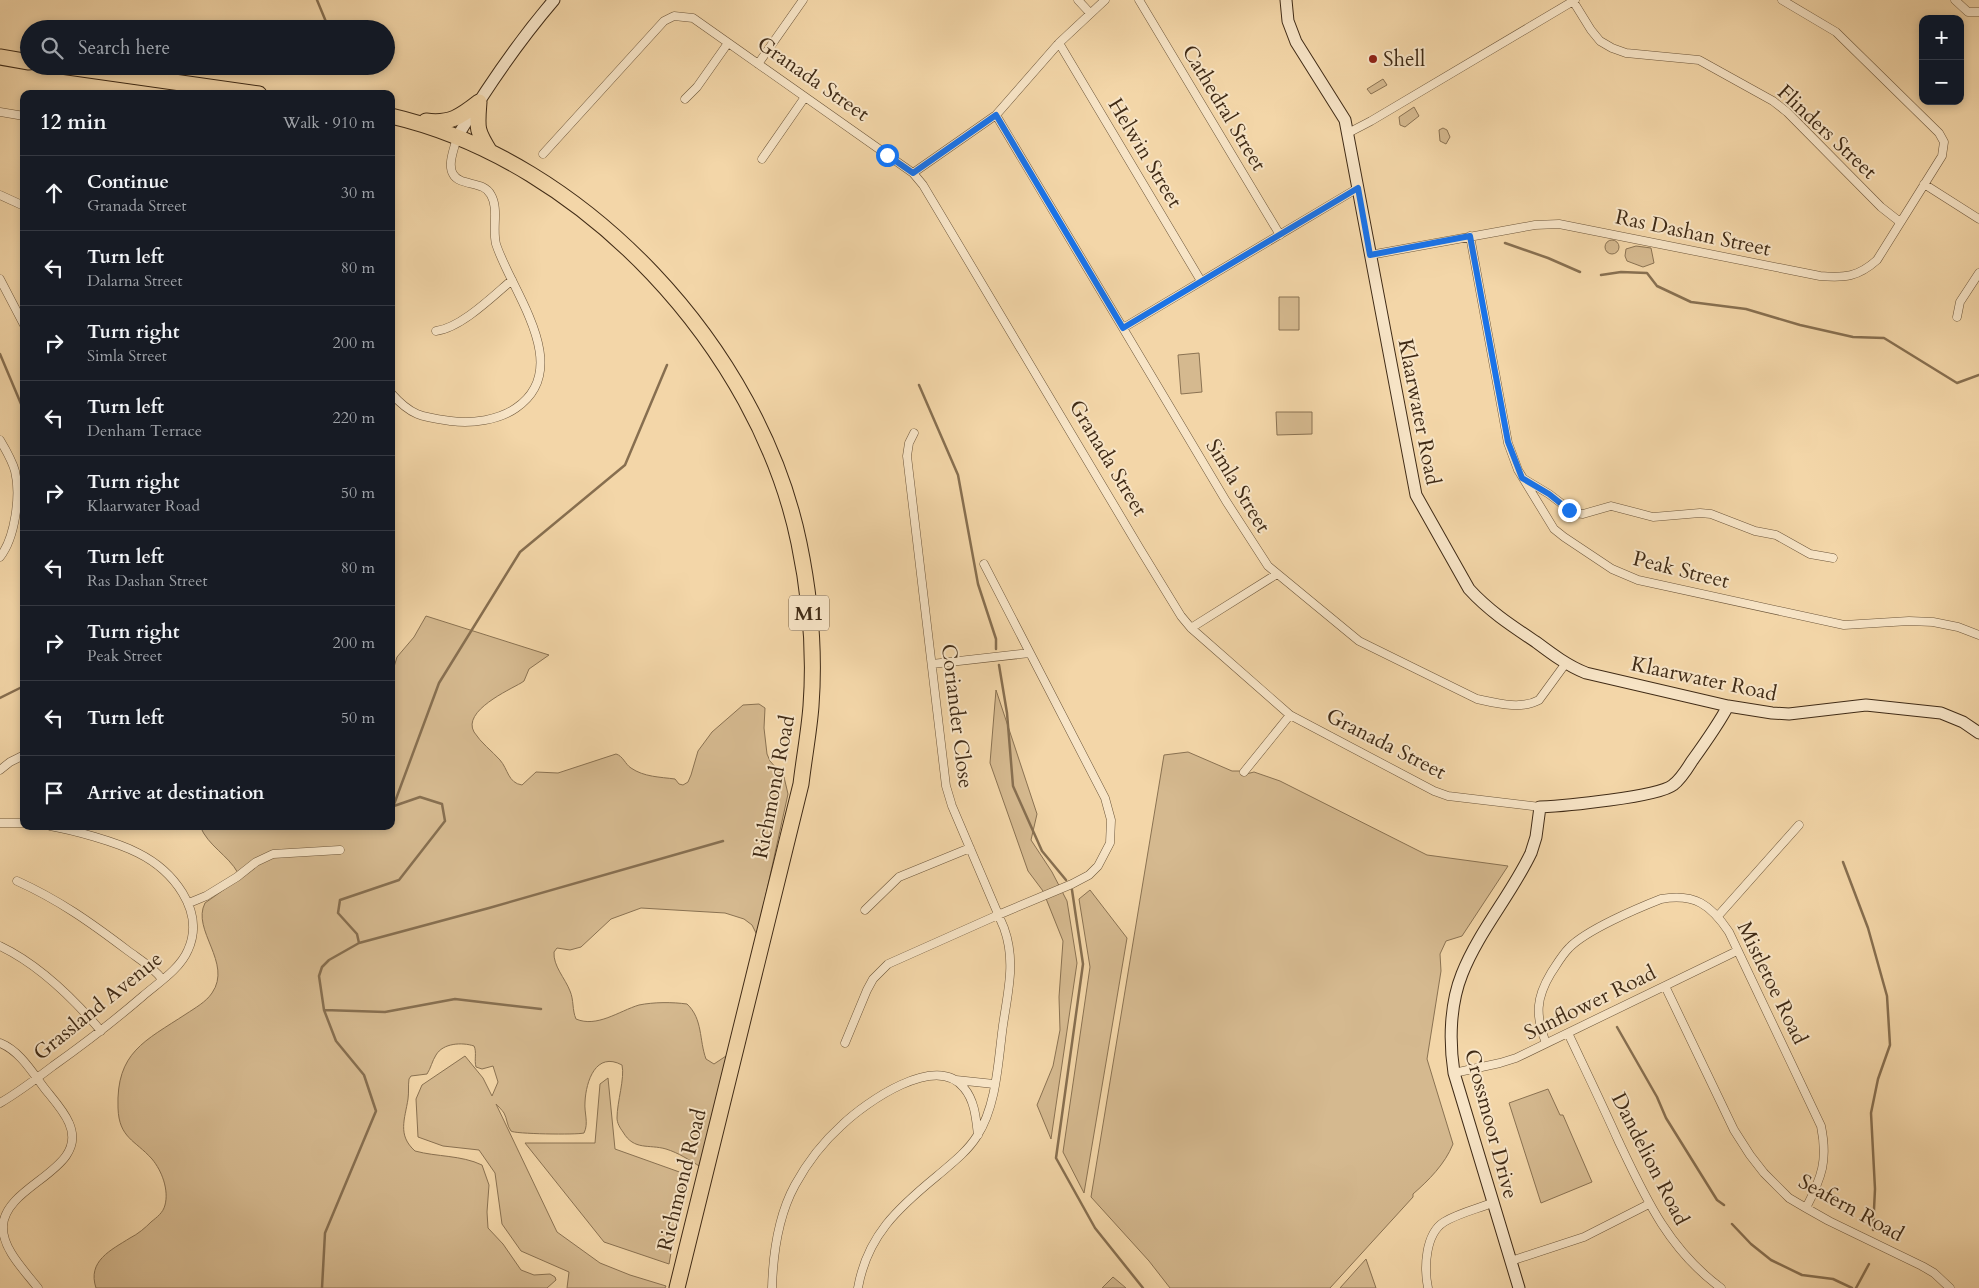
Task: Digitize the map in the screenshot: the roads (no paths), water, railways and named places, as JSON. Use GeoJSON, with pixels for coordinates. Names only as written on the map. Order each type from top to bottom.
{"type":"FeatureCollection","features":[{"type":"Feature","properties":{"kind":"highway"},"geometry":{"type":"LineString","coordinates":[[0,57],[20,60]]}},
{"type":"Feature","properties":{"kind":"highway"},"geometry":{"type":"LineString","coordinates":[[125,75],[231,90]]}},
{"type":"Feature","properties":{"kind":"highway"},"geometry":{"type":"LineString","coordinates":[[395,117],[441,122],[460,116],[479,102]]}},
{"type":"Feature","properties":{"kind":"highway"},"geometry":{"type":"LineString","coordinates":[[479,102],[477,123],[479,135],[490,152]]}},
{"type":"Feature","properties":{"kind":"highway","name":"Richmond Road"},"geometry":{"type":"LineString","coordinates":[[395,117],[457,137],[490,152],[558,192],[598,222],[634,253],[683,307],[720,356],[759,426],[785,491],[799,542],[812,646],[811,706],[801,784],[677,1288]]}},
{"type":"Feature","properties":{"kind":"street"},"geometry":{"type":"LineString","coordinates":[[395,398],[403,407],[425,418],[457,422],[491,419],[512,411],[529,398],[538,382],[541,366],[540,353],[524,304],[496,244],[495,212],[492,195],[488,190],[457,178],[452,174],[450,166],[457,137],[479,102],[554,0]]}},
{"type":"Feature","properties":{"kind":"street"},"geometry":{"type":"LineString","coordinates":[[758,64],[803,0]]}},
{"type":"Feature","properties":{"kind":"street"},"geometry":{"type":"LineString","coordinates":[[1078,0],[1090,13]]}},
{"type":"Feature","properties":{"kind":"street"},"geometry":{"type":"LineString","coordinates":[[913,173],[996,115],[1059,43],[1105,0]]}},
{"type":"Feature","properties":{"kind":"street","name":"Cathedral Street"},"geometry":{"type":"LineString","coordinates":[[1139,0],[1280,235]]}},
{"type":"Feature","properties":{"kind":"street","name":"Klaarwater Road"},"geometry":{"type":"LineString","coordinates":[[1286,0],[1288,21],[1296,42],[1341,112],[1348,132],[1411,478],[1420,504],[1470,589],[1479,600],[1493,612],[1566,663],[1586,673],[1728,706],[1758,711],[1789,714],[1855,705],[1940,713],[1963,722],[1979,733]]}},
{"type":"Feature","properties":{"kind":"street","name":"Ras Dashan Street"},"geometry":{"type":"LineString","coordinates":[[1370,255],[1535,224],[1559,224],[1820,276],[1841,277],[1856,274],[1877,260],[1942,156],[1944,142],[1939,134],[1840,36],[1828,26],[1782,0]]}},
{"type":"Feature","properties":{"kind":"street"},"geometry":{"type":"LineString","coordinates":[[1955,0],[1968,12],[1979,12]]}},
{"type":"Feature","properties":{"kind":"street"},"geometry":{"type":"LineString","coordinates":[[1348,132],[1388,111],[1574,1]]}},
{"type":"Feature","properties":{"kind":"street","name":"Flinders Street"},"geometry":{"type":"LineString","coordinates":[[1574,1],[1591,30],[1600,41],[1612,48],[1626,53],[1699,60],[1773,101],[1787,112],[1882,207],[1900,222]]}},
{"type":"Feature","properties":{"kind":"street","name":"Granada Street"},"geometry":{"type":"LineString","coordinates":[[543,154],[664,21],[674,16],[693,18],[913,173],[922,184],[1176,608],[1191,628],[1290,715],[1434,791],[1457,798],[1540,807],[1596,801],[1663,790],[1673,785],[1681,777],[1714,730],[1728,706]]}},
{"type":"Feature","properties":{"kind":"street"},"geometry":{"type":"LineString","coordinates":[[685,99],[697,87],[728,43]]}},
{"type":"Feature","properties":{"kind":"street","name":"Helwin Street"},"geometry":{"type":"LineString","coordinates":[[1059,43],[1201,281]]}},
{"type":"Feature","properties":{"kind":"street"},"geometry":{"type":"LineString","coordinates":[[762,159],[805,97]]}},
{"type":"Feature","properties":{"kind":"street"},"geometry":{"type":"LineString","coordinates":[[0,112],[20,115]]}},
{"type":"Feature","properties":{"kind":"street","name":"Simla Street"},"geometry":{"type":"LineString","coordinates":[[996,115],[1242,528],[1261,557],[1277,574],[1359,641],[1461,693],[1477,698],[1495,703],[1526,705],[1534,703],[1540,700],[1566,663]]}},
{"type":"Feature","properties":{"kind":"street"},"geometry":{"type":"LineString","coordinates":[[1924,184],[1979,219]]}},
{"type":"Feature","properties":{"kind":"street"},"geometry":{"type":"LineString","coordinates":[[1123,328],[1358,188]]}},
{"type":"Feature","properties":{"kind":"street"},"geometry":{"type":"LineString","coordinates":[[0,195],[20,204]]}},
{"type":"Feature","properties":{"kind":"street","name":"Peak Street"},"geometry":{"type":"LineString","coordinates":[[1470,236],[1508,442],[1522,478],[1554,529],[1564,538],[1623,575],[1844,625],[1909,621],[1933,622],[1958,627],[1979,635]]}},
{"type":"Feature","properties":{"kind":"street"},"geometry":{"type":"LineString","coordinates":[[1957,317],[1960,302],[1979,273]]}},
{"type":"Feature","properties":{"kind":"street"},"geometry":{"type":"LineString","coordinates":[[0,279],[20,317]]}},
{"type":"Feature","properties":{"kind":"street"},"geometry":{"type":"LineString","coordinates":[[436,331],[451,327],[479,308],[512,280]]}},
{"type":"Feature","properties":{"kind":"street","name":"Coriander Close"},"geometry":{"type":"LineString","coordinates":[[858,1288],[865,1258],[885,1224],[902,1206],[959,1156],[978,1135],[989,1111],[1011,959],[1007,936],[947,792],[907,456],[909,443],[914,433]]}},
{"type":"Feature","properties":{"kind":"street"},"geometry":{"type":"LineString","coordinates":[[0,440],[11,460],[17,486],[14,524],[5,550],[0,557]]}},
{"type":"Feature","properties":{"kind":"street"},"geometry":{"type":"LineString","coordinates":[[1522,478],[1549,494],[1574,513],[1583,514],[1611,506],[1653,517],[1700,513],[1711,514],[1755,531],[1778,536],[1794,547],[1810,554],[1833,558]]}},
{"type":"Feature","properties":{"kind":"street"},"geometry":{"type":"LineString","coordinates":[[845,1043],[867,990],[873,980],[888,964],[1089,875],[1105,854],[1110,843],[1112,832],[1109,809],[1105,798],[984,564]]}},
{"type":"Feature","properties":{"kind":"street"},"geometry":{"type":"LineString","coordinates":[[1191,628],[1277,574]]}},
{"type":"Feature","properties":{"kind":"street"},"geometry":{"type":"LineString","coordinates":[[932,664],[1030,653]]}},
{"type":"Feature","properties":{"kind":"street"},"geometry":{"type":"LineString","coordinates":[[1704,700],[1715,712],[1714,730]]}},
{"type":"Feature","properties":{"kind":"street"},"geometry":{"type":"LineString","coordinates":[[1244,772],[1290,715]]}},
{"type":"Feature","properties":{"kind":"street"},"geometry":{"type":"LineString","coordinates":[[0,770],[20,757]]}},
{"type":"Feature","properties":{"kind":"street","name":"Crossmoor Drive"},"geometry":{"type":"LineString","coordinates":[[1519,1288],[1454,1073],[1450,1046],[1455,1000],[1462,975],[1476,946],[1531,853],[1536,837],[1540,807]]}},
{"type":"Feature","properties":{"kind":"street"},"geometry":{"type":"LineString","coordinates":[[0,823],[20,823]]}},
{"type":"Feature","properties":{"kind":"street"},"geometry":{"type":"LineString","coordinates":[[1718,916],[1799,825]]}},
{"type":"Feature","properties":{"kind":"street","name":"Grassland Avenue"},"geometry":{"type":"LineString","coordinates":[[0,1102],[21,1091],[101,1031],[162,980],[183,959],[191,942],[193,928],[192,912],[174,881],[162,870],[139,853],[66,830]]}},
{"type":"Feature","properties":{"kind":"street"},"geometry":{"type":"LineString","coordinates":[[865,910],[899,877],[970,848]]}},
{"type":"Feature","properties":{"kind":"street"},"geometry":{"type":"LineString","coordinates":[[188,903],[206,896],[256,862],[273,854],[340,850]]}},
{"type":"Feature","properties":{"kind":"street"},"geometry":{"type":"LineString","coordinates":[[17,881],[44,893],[83,917],[142,962],[162,980]]}},
{"type":"Feature","properties":{"kind":"street","name":"Mistletoe Road"},"geometry":{"type":"LineString","coordinates":[[1546,1043],[1539,1019],[1539,997],[1543,986],[1562,955],[1576,942],[1649,904],[1674,897],[1697,901],[1718,916],[1729,932],[1821,1126],[1826,1147],[1823,1170],[1806,1208]]}},
{"type":"Feature","properties":{"kind":"street"},"geometry":{"type":"LineString","coordinates":[[0,946],[32,965],[57,985],[101,1031]]}},
{"type":"Feature","properties":{"kind":"street","name":"Sunflower Road"},"geometry":{"type":"LineString","coordinates":[[1454,1073],[1516,1058],[1737,951]]}},
{"type":"Feature","properties":{"kind":"street","name":"Seafern Road"},"geometry":{"type":"LineString","coordinates":[[1665,986],[1734,1130],[1764,1173],[1789,1198],[1829,1221],[1922,1266],[1934,1273],[1950,1288]]}},
{"type":"Feature","properties":{"kind":"street","name":"Dandelion Road"},"geometry":{"type":"LineString","coordinates":[[1568,1033],[1648,1204],[1685,1256],[1706,1277],[1721,1288]]}},
{"type":"Feature","properties":{"kind":"street"},"geometry":{"type":"LineString","coordinates":[[0,1043],[14,1051],[37,1078],[68,1122],[71,1143],[66,1155],[58,1165],[13,1201],[2,1226],[7,1244],[38,1288]]}},
{"type":"Feature","properties":{"kind":"street"},"geometry":{"type":"LineString","coordinates":[[772,1288],[776,1241],[786,1207],[800,1178],[815,1154],[830,1136],[854,1114],[885,1092],[902,1084],[929,1076],[994,1084]]}},
{"type":"Feature","properties":{"kind":"street"},"geometry":{"type":"LineString","coordinates":[[956,1080],[971,1099],[975,1111],[978,1135]]}},
{"type":"Feature","properties":{"kind":"street"},"geometry":{"type":"LineString","coordinates":[[1428,1288],[1426,1255],[1439,1226],[1457,1216],[1492,1203]]}},
{"type":"Feature","properties":{"kind":"street"},"geometry":{"type":"LineString","coordinates":[[1511,1261],[1584,1237],[1648,1204]]}},
{"type":"Feature","properties":{"kind":"waterway"},"geometry":{"type":"LineString","coordinates":[[317,0],[325,20]]}},
{"type":"Feature","properties":{"kind":"waterway"},"geometry":{"type":"LineString","coordinates":[[1505,243],[1548,258],[1580,272]]}},
{"type":"Feature","properties":{"kind":"waterway"},"geometry":{"type":"LineString","coordinates":[[1601,275],[1621,272],[1647,273],[1657,286],[1691,302],[1746,309],[1800,325],[1853,337],[1884,338],[1957,383],[1979,375]]}},
{"type":"Feature","properties":{"kind":"waterway"},"geometry":{"type":"LineString","coordinates":[[0,354],[20,402]]}},
{"type":"Feature","properties":{"kind":"waterway"},"geometry":{"type":"LineString","coordinates":[[395,802],[439,683],[520,552],[625,465],[667,365]]}},
{"type":"Feature","properties":{"kind":"waterway"},"geometry":{"type":"LineString","coordinates":[[919,385],[958,475],[978,584],[996,639],[996,649]]}},
{"type":"Feature","properties":{"kind":"waterway"},"geometry":{"type":"LineString","coordinates":[[999,665],[1007,713],[1013,786],[1042,851],[1066,880]]}},
{"type":"Feature","properties":{"kind":"waterway"},"geometry":{"type":"LineString","coordinates":[[0,698],[20,688]]}},
{"type":"Feature","properties":{"kind":"waterway"},"geometry":{"type":"LineString","coordinates":[[322,1288],[325,1233],[376,1111],[364,1075],[336,1041],[324,1010],[319,976],[322,967],[329,960],[359,943],[357,934],[338,913],[340,900],[399,880],[445,821],[442,804],[420,797],[395,806]]}},
{"type":"Feature","properties":{"kind":"waterway"},"geometry":{"type":"LineString","coordinates":[[359,943],[723,841]]}},
{"type":"Feature","properties":{"kind":"waterway"},"geometry":{"type":"LineString","coordinates":[[1843,862],[1868,928],[1887,996],[1890,1045],[1878,1079],[1871,1113],[1875,1189],[1873,1230]]}},
{"type":"Feature","properties":{"kind":"waterway"},"geometry":{"type":"LineString","coordinates":[[1072,890],[1083,964],[1056,1158],[1095,1228],[1143,1288]]}},
{"type":"Feature","properties":{"kind":"waterway"},"geometry":{"type":"LineString","coordinates":[[324,1010],[385,1012],[455,999],[541,1009]]}},
{"type":"Feature","properties":{"kind":"waterway"},"geometry":{"type":"LineString","coordinates":[[1617,1027],[1657,1097],[1666,1118],[1717,1200],[1724,1205]]}},
{"type":"Feature","properties":{"kind":"waterway"},"geometry":{"type":"LineString","coordinates":[[1732,1224],[1751,1244],[1771,1260],[1802,1275],[1833,1279],[1852,1288]]}},
{"type":"Feature","properties":{"kind":"waterway"},"geometry":{"type":"LineString","coordinates":[[1856,1288],[1869,1264]]}},
{"type":"Feature","properties":{"kind":"place","name":"Shell"},"geometry":{"type":"Point","coordinates":[1373,59]}}]}
